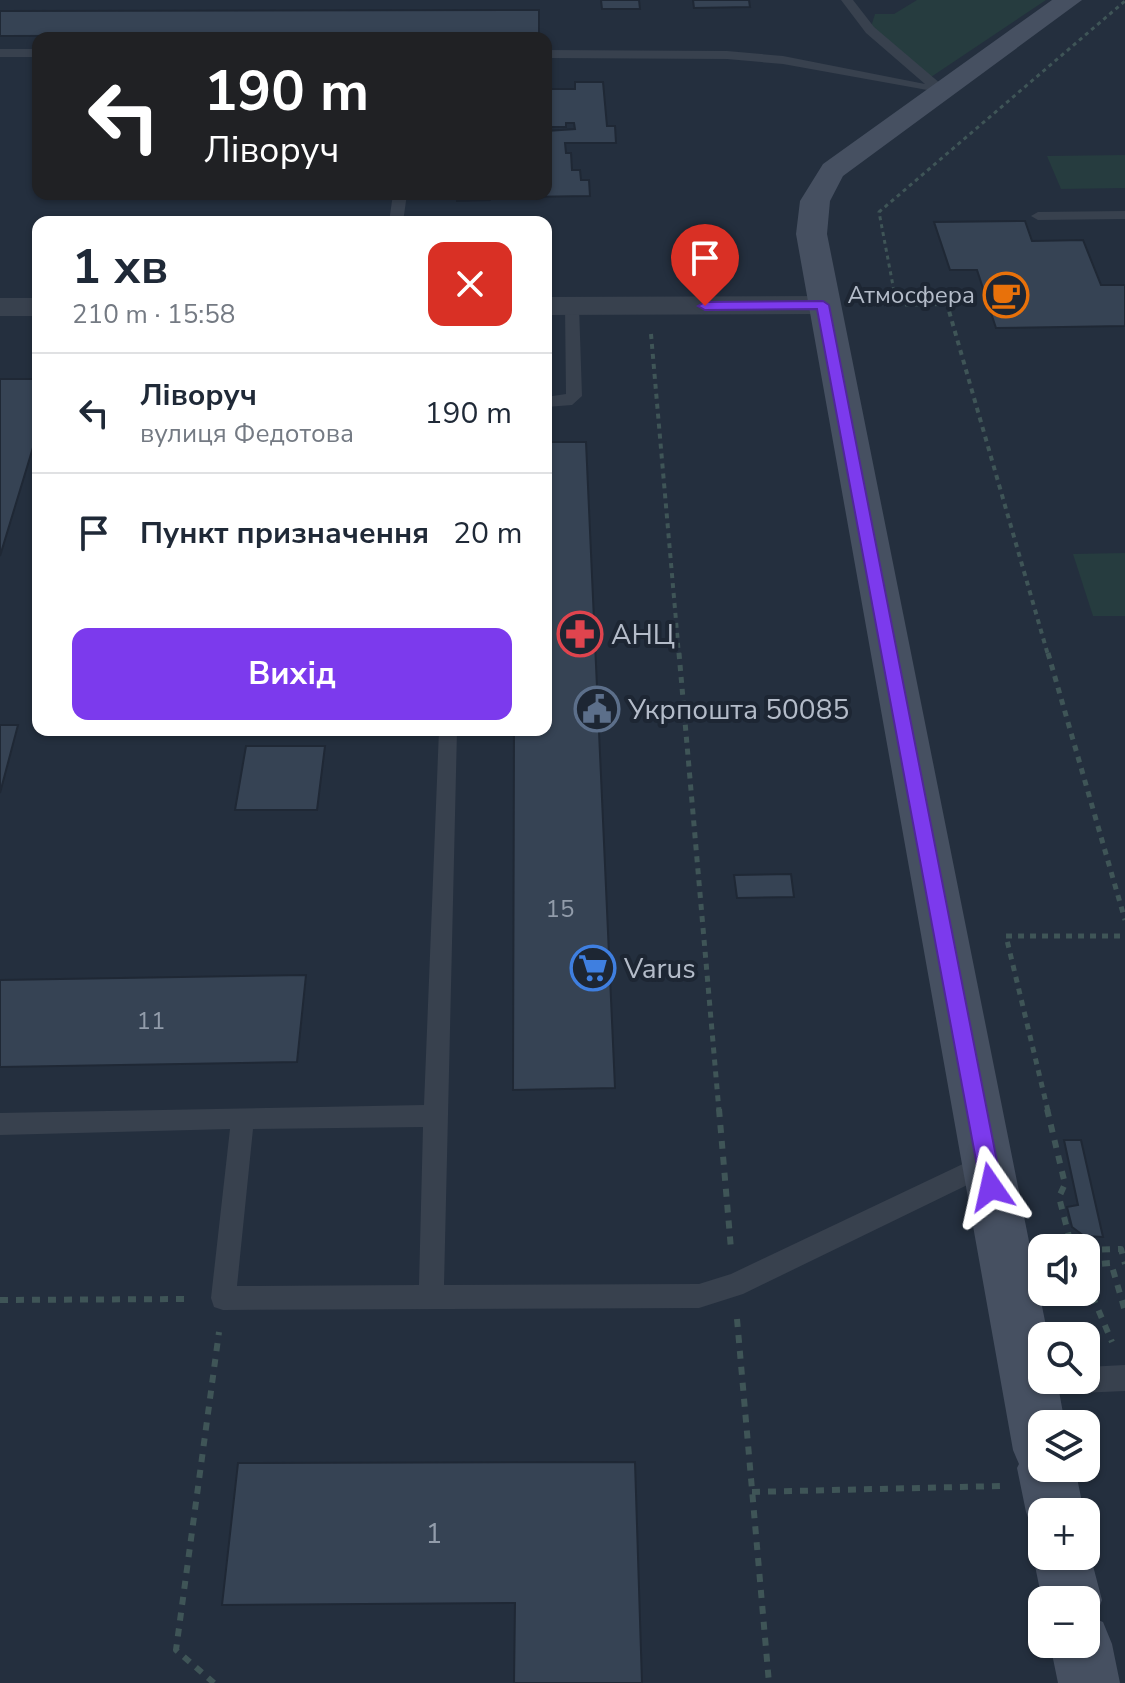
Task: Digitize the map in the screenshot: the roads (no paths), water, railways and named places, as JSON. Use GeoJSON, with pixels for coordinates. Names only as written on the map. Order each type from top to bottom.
{"type":"FeatureCollection","features":[{"type":"Feature","properties":{"kind":"main road"},"geometry":{"type":"LineString","coordinates":[[1028,1382],[823,305],[810,218],[812,199],[820,184],[849,157],[1069,0]]}},
{"type":"Feature","properties":{"kind":"main road"},"geometry":{"type":"LineString","coordinates":[[1084,1658],[1089,1683]]}},
{"type":"Feature","properties":{"kind":"street"},"geometry":{"type":"LineString","coordinates":[[559,306],[823,305]]}},
{"type":"Feature","properties":{"kind":"street"},"geometry":{"type":"LineString","coordinates":[[0,307],[32,307]]}},
{"type":"Feature","properties":{"kind":"lane"},"geometry":{"type":"LineString","coordinates":[[847,0],[870,30],[940,90]]}},
{"type":"Feature","properties":{"kind":"lane"},"geometry":{"type":"LineString","coordinates":[[0,53],[32,53]]}},
{"type":"Feature","properties":{"kind":"lane"},"geometry":{"type":"LineString","coordinates":[[552,54],[755,57],[846,70],[940,90]]}},
{"type":"Feature","properties":{"kind":"lane"},"geometry":{"type":"LineString","coordinates":[[1038,216],[1125,215]]}},
{"type":"Feature","properties":{"kind":"lane"},"geometry":{"type":"LineString","coordinates":[[552,402],[567,401],[574,396],[559,306]]}},
{"type":"Feature","properties":{"kind":"lane"},"geometry":{"type":"LineString","coordinates":[[431,1297],[448,736]]}},
{"type":"Feature","properties":{"kind":"lane"},"geometry":{"type":"LineString","coordinates":[[0,1124],[435,1116]]}},
{"type":"Feature","properties":{"kind":"lane"},"geometry":{"type":"LineString","coordinates":[[243,1118],[223,1298],[699,1296],[734,1285],[987,1164]]}},
{"type":"Feature","properties":{"kind":"lane"},"geometry":{"type":"LineString","coordinates":[[1100,1379],[1125,1378]]}},
{"type":"Feature","properties":{"kind":"place","name":"Атмосфера"},"geometry":{"type":"Point","coordinates":[1006,295]}},
{"type":"Feature","properties":{"kind":"place","name":"АНЦ"},"geometry":{"type":"Point","coordinates":[580,634]}},
{"type":"Feature","properties":{"kind":"place","name":"Укрпошта 50085"},"geometry":{"type":"Point","coordinates":[597,709]}},
{"type":"Feature","properties":{"kind":"place","name":"Varus"},"geometry":{"type":"Point","coordinates":[593,968]}}]}
